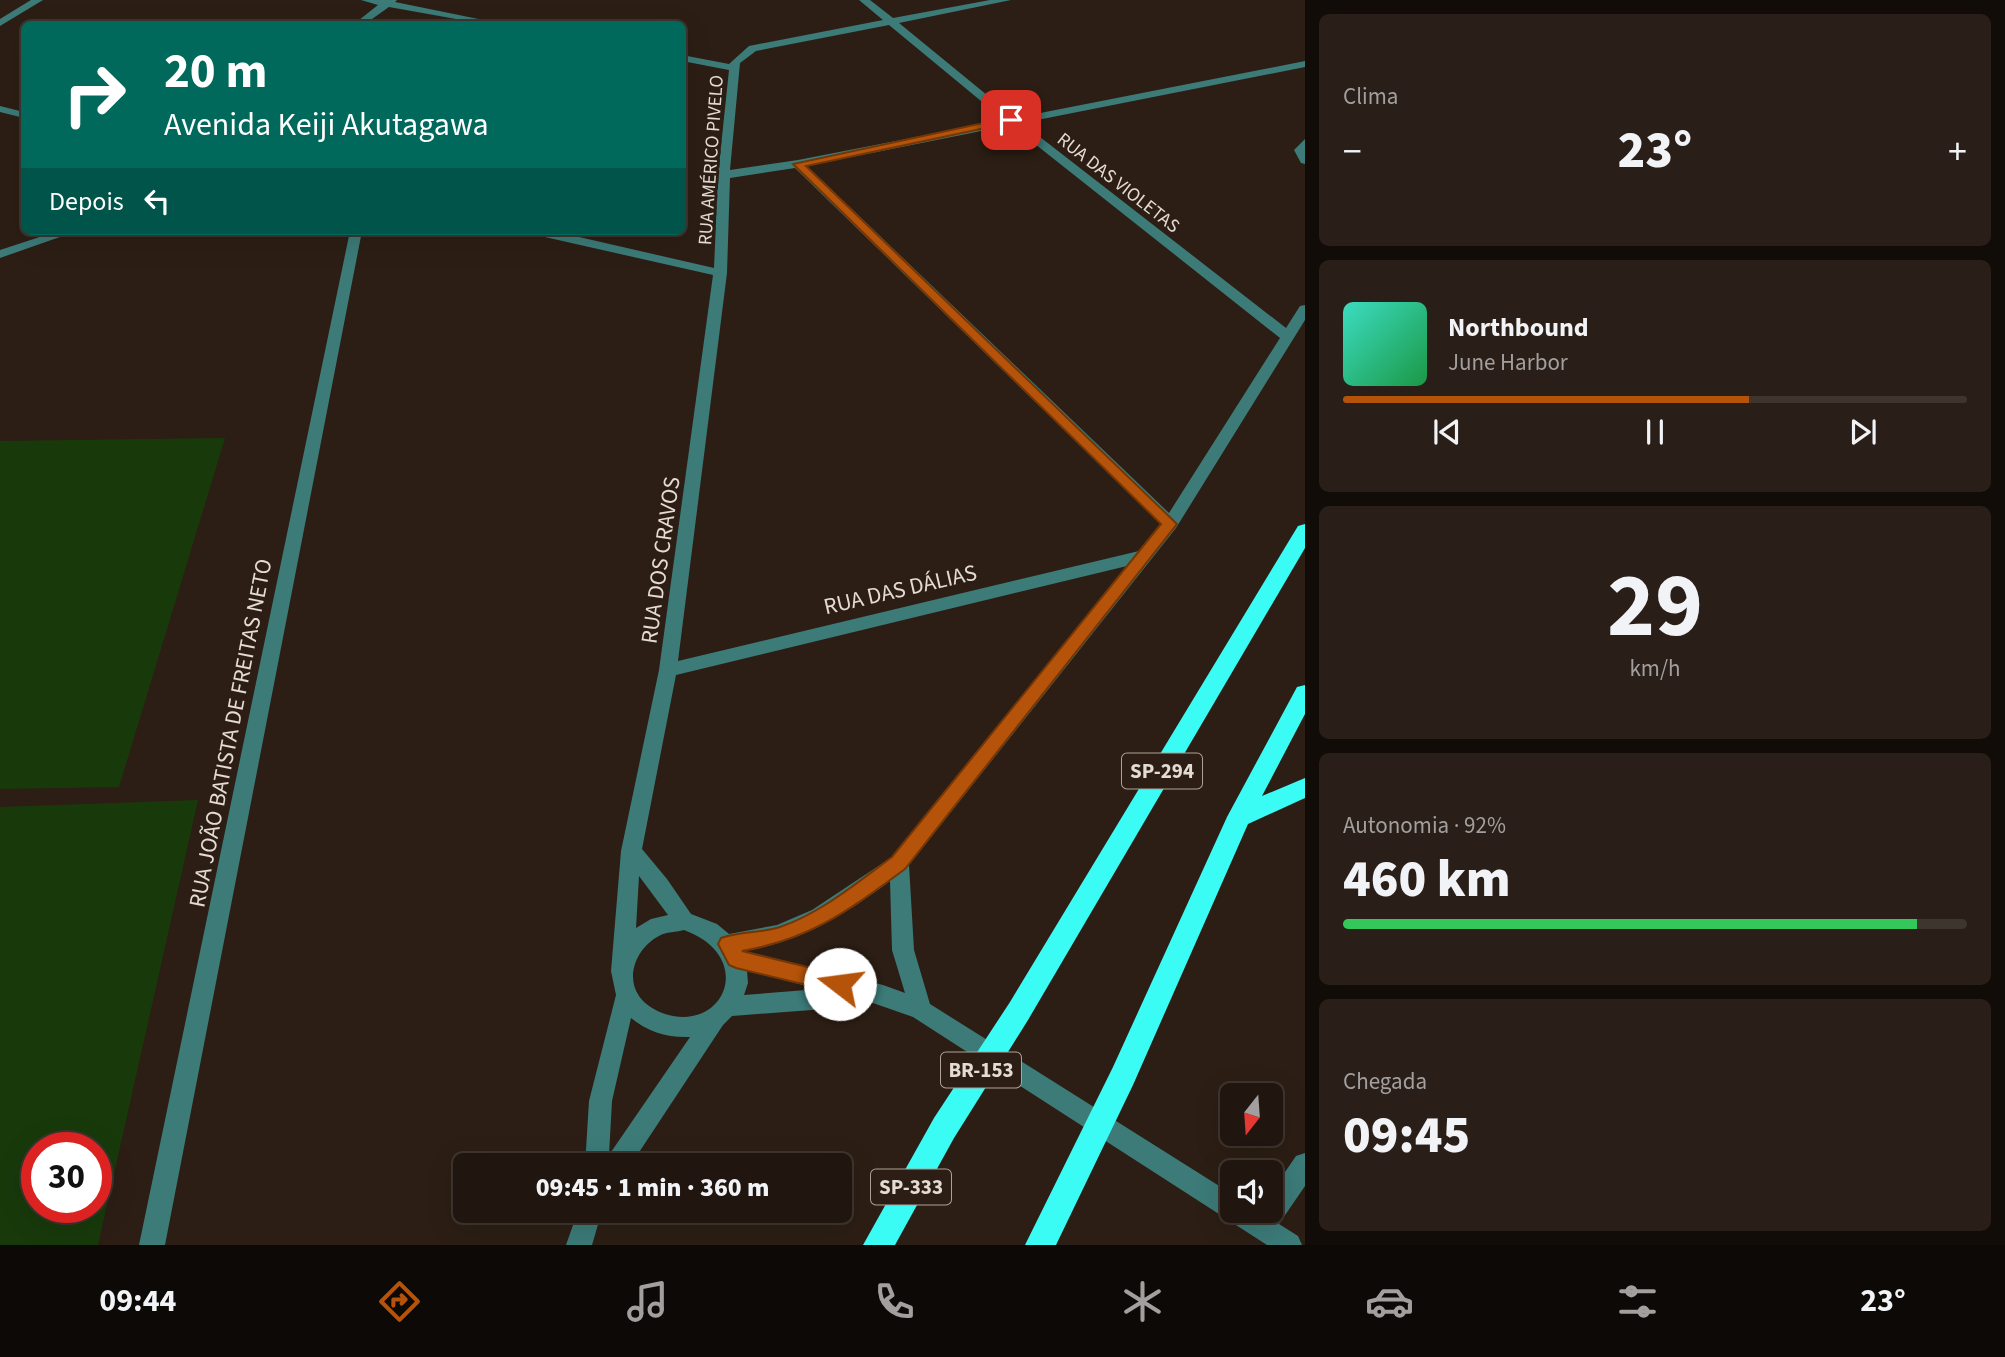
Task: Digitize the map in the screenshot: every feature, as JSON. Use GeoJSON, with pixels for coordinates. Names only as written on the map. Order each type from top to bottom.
{"type":"FeatureCollection","features":[{"type":"Feature","properties":{"kind":"highway","name":"SP-294"},"geometry":{"type":"LineString","coordinates":[[1018,1011],[1305,531]]}},
{"type":"Feature","properties":{"kind":"highway"},"geometry":{"type":"LineString","coordinates":[[1040,1245],[1124,1076],[1238,817],[1305,693]]}},
{"type":"Feature","properties":{"kind":"highway"},"geometry":{"type":"LineString","coordinates":[[1238,817],[1305,788]]}},
{"type":"Feature","properties":{"kind":"highway","name":"BR-153"},"geometry":{"type":"LineString","coordinates":[[944,1128],[1018,1011]]}},
{"type":"Feature","properties":{"kind":"highway","name":"SP-333"},"geometry":{"type":"LineString","coordinates":[[878,1245],[944,1128]]}},
{"type":"Feature","properties":{"kind":"street"},"geometry":{"type":"LineString","coordinates":[[0,23],[38,0]]}},
{"type":"Feature","properties":{"kind":"street"},"geometry":{"type":"LineString","coordinates":[[366,0],[390,2],[483,21]]}},
{"type":"Feature","properties":{"kind":"street","name":"RUA DAS VIOLETAS"},"geometry":{"type":"LineString","coordinates":[[864,0],[1011,120],[1288,337]]}},
{"type":"Feature","properties":{"kind":"street"},"geometry":{"type":"LineString","coordinates":[[888,20],[1006,0]]}},
{"type":"Feature","properties":{"kind":"street"},"geometry":{"type":"LineString","coordinates":[[363,21],[390,2]]}},
{"type":"Feature","properties":{"kind":"street","name":"RUA AMÉRICO PIVELO"},"geometry":{"type":"LineString","coordinates":[[720,273],[724,175],[734,68],[744,52],[888,20]]}},
{"type":"Feature","properties":{"kind":"street"},"geometry":{"type":"LineString","coordinates":[[686,59],[734,68]]}},
{"type":"Feature","properties":{"kind":"street"},"geometry":{"type":"LineString","coordinates":[[724,175],[798,164],[1305,64]]}},
{"type":"Feature","properties":{"kind":"street"},"geometry":{"type":"LineString","coordinates":[[0,109],[21,114]]}},
{"type":"Feature","properties":{"kind":"street"},"geometry":{"type":"LineString","coordinates":[[1303,144],[1305,160]]}},
{"type":"Feature","properties":{"kind":"street"},"geometry":{"type":"LineString","coordinates":[[798,164],[1170,524]]}},
{"type":"Feature","properties":{"kind":"street"},"geometry":{"type":"LineString","coordinates":[[0,254],[59,235]]}},
{"type":"Feature","properties":{"kind":"street","name":"RUA JOÃO BATISTA DE FREITAS NETO"},"geometry":{"type":"LineString","coordinates":[[152,1245],[355,235]]}},
{"type":"Feature","properties":{"kind":"street"},"geometry":{"type":"LineString","coordinates":[[554,235],[720,273]]}},
{"type":"Feature","properties":{"kind":"street","name":"RUA DOS CRAVOS"},"geometry":{"type":"LineString","coordinates":[[623,960],[631,851],[668,670],[720,273]]}},
{"type":"Feature","properties":{"kind":"street"},"geometry":{"type":"LineString","coordinates":[[732,951],[803,926],[850,898],[898,863],[1170,524],[1305,309]]}},
{"type":"Feature","properties":{"kind":"street","name":"RUA DAS DÁLIAS"},"geometry":{"type":"LineString","coordinates":[[668,670],[1143,556]]}},
{"type":"Feature","properties":{"kind":"street"},"geometry":{"type":"LineString","coordinates":[[631,851],[660,885],[684,921]]}},
{"type":"Feature","properties":{"kind":"street"},"geometry":{"type":"LineString","coordinates":[[898,863],[903,950],[921,1010]]}},
{"type":"Feature","properties":{"kind":"street"},"geometry":{"type":"LineString","coordinates":[[883,995],[721,1012],[696,1026],[675,1027],[655,1023],[638,1012],[626,996],[621,978],[623,960],[629,946],[646,931],[668,922],[700,924],[732,951],[883,995],[921,1010],[1220,1200]]}},
{"type":"Feature","properties":{"kind":"street"},"geometry":{"type":"LineString","coordinates":[[624,1153],[736,992],[739,975],[732,951]]}},
{"type":"Feature","properties":{"kind":"street"},"geometry":{"type":"LineString","coordinates":[[596,1153],[598,1113],[626,996]]}},
{"type":"Feature","properties":{"kind":"street"},"geometry":{"type":"LineString","coordinates":[[1262,1227],[1305,1165]]}},
{"type":"Feature","properties":{"kind":"street"},"geometry":{"type":"LineString","coordinates":[[579,1245],[586,1223]]}},
{"type":"Feature","properties":{"kind":"street"},"geometry":{"type":"LineString","coordinates":[[1256,1223],[1289,1245]]}},
{"type":"Feature","properties":{"kind":"green space"},"geometry":{"type":"Polygon","coordinates":[[[225,438],[119,787],[0,789],[0,441],[225,438]]]}},
{"type":"Feature","properties":{"kind":"green space"},"geometry":{"type":"Polygon","coordinates":[[[198,800],[112,1183],[112,1132],[21,1132],[21,1223],[103,1223],[98,1245],[0,1245],[0,807],[198,800]]]}},
{"type":"Feature","properties":{"kind":"route"},"geometry":{"type":"LineString","coordinates":[[840,984],[736,959],[728,944],[755,942],[780,936],[803,926],[850,898],[898,863],[1170,524],[798,164],[1011,120]]}}]}
